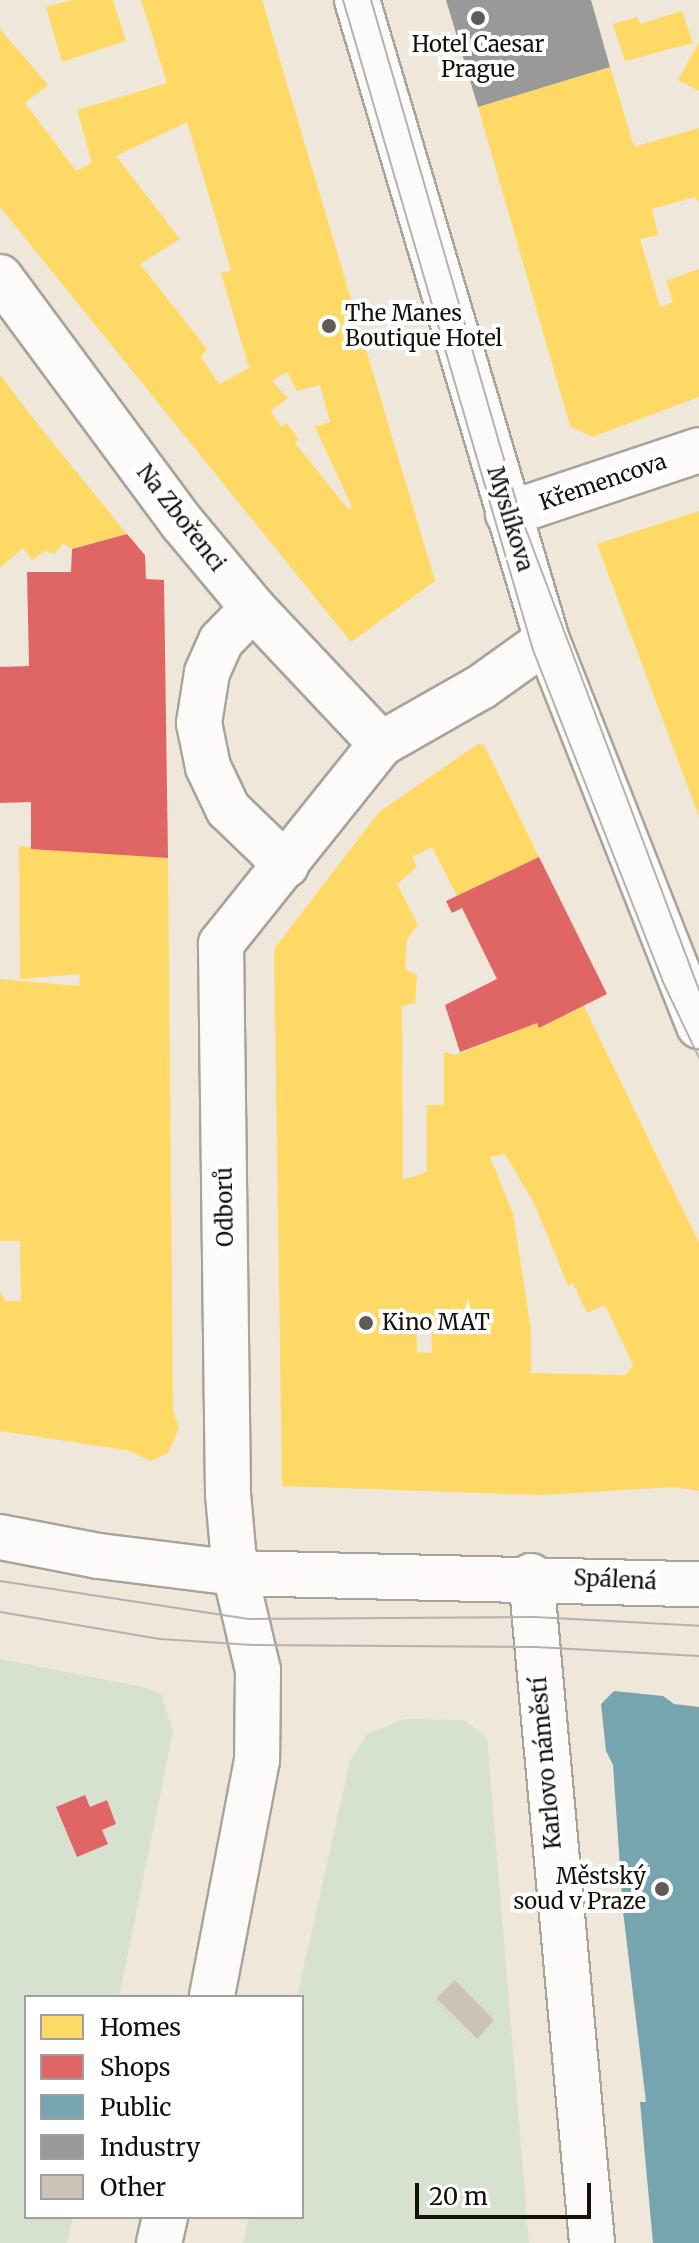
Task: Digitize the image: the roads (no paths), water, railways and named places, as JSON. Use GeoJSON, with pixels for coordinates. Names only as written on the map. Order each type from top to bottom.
{"type":"FeatureCollection","features":[{"type":"Feature","properties":{"kind":"street","name":"Myslíkova"},"geometry":{"type":"LineString","coordinates":[[357,0],[547,640],[699,1026]]}},
{"type":"Feature","properties":{"kind":"street","name":"Na Zbořenci"},"geometry":{"type":"LineString","coordinates":[[0,277],[183,524],[253,608],[381,744]]}},
{"type":"Feature","properties":{"kind":"street","name":"Křemencova"},"geometry":{"type":"LineString","coordinates":[[508,514],[699,450]]}},
{"type":"Feature","properties":{"kind":"street"},"geometry":{"type":"LineString","coordinates":[[253,608],[221,641],[207,673],[199,723],[208,767],[228,809],[286,865]]}},
{"type":"Feature","properties":{"kind":"street","name":"Odborů"},"geometry":{"type":"LineString","coordinates":[[235,1573],[228,1494],[221,944],[381,744],[481,687],[547,640]]}},
{"type":"Feature","properties":{"kind":"street"},"geometry":{"type":"LineString","coordinates":[[0,1537],[99,1556],[235,1573],[531,1576]]}},
{"type":"Feature","properties":{"kind":"street"},"geometry":{"type":"LineString","coordinates":[[212,1995],[257,1760],[258,1670],[235,1573]]}},
{"type":"Feature","properties":{"kind":"street","name":"Spálená"},"geometry":{"type":"LineString","coordinates":[[531,1576],[699,1584]]}},
{"type":"Feature","properties":{"kind":"street","name":"Karlovo náměstí"},"geometry":{"type":"LineString","coordinates":[[531,1576],[592,2243]]}},
{"type":"Feature","properties":{"kind":"street"},"geometry":{"type":"LineString","coordinates":[[159,2243],[165,2219]]}},
{"type":"Feature","properties":{"kind":"tram line"},"geometry":{"type":"LineString","coordinates":[[343,0],[533,650],[662,980],[699,1058]]}},
{"type":"Feature","properties":{"kind":"tram line"},"geometry":{"type":"LineString","coordinates":[[371,0],[519,511],[699,990]]}},
{"type":"Feature","properties":{"kind":"tram line"},"geometry":{"type":"LineString","coordinates":[[0,1581],[247,1619],[535,1617],[699,1626]]}},
{"type":"Feature","properties":{"kind":"tram line"},"geometry":{"type":"LineString","coordinates":[[0,1612],[160,1639],[253,1645],[536,1647],[699,1656]]}},
{"type":"Feature","properties":{"kind":"place","name":"Hotel Caesar Prague"},"geometry":{"type":"Point","coordinates":[478,18]}},
{"type":"Feature","properties":{"kind":"place","name":"The Manes Boutique Hotel"},"geometry":{"type":"Point","coordinates":[329,326]}},
{"type":"Feature","properties":{"kind":"place","name":"Kino MAT"},"geometry":{"type":"Point","coordinates":[366,1323]}},
{"type":"Feature","properties":{"kind":"place","name":"Městský soud v Praze"},"geometry":{"type":"Point","coordinates":[662,1889]}}]}
